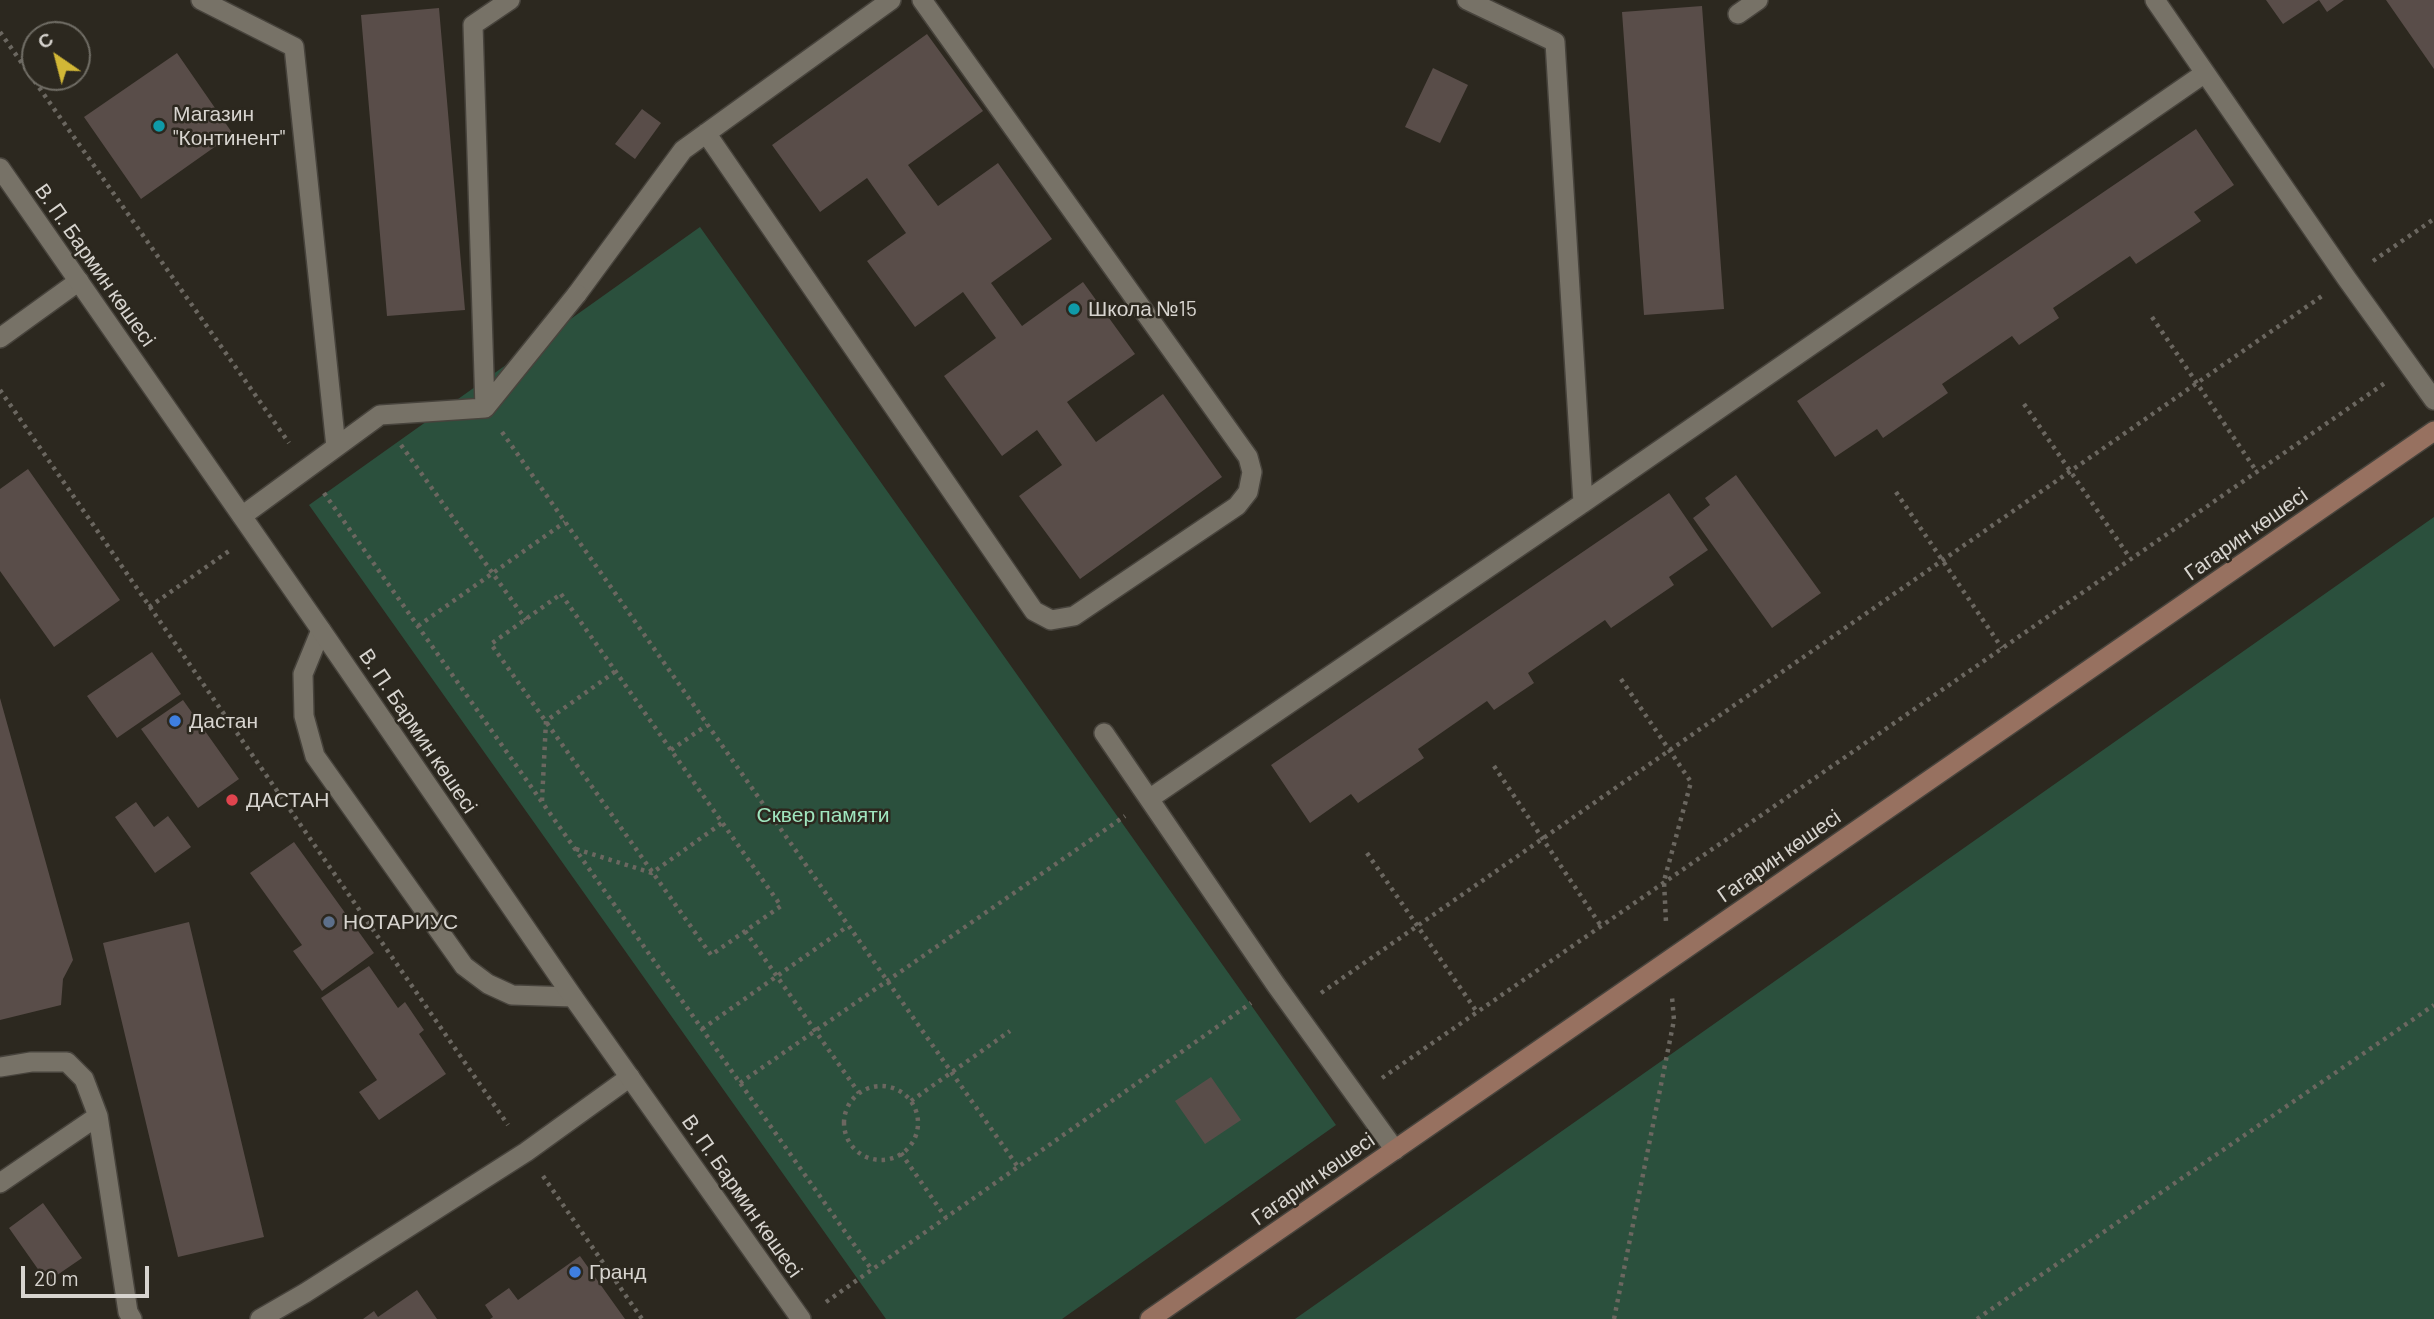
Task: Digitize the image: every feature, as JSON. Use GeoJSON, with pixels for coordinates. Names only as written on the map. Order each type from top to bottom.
{"type":"FeatureCollection","features":[{"type":"Feature","properties":{"kind":"main road","name":"Гагарин көшесі"},"geometry":{"type":"LineString","coordinates":[[1150,1319],[2434,431]]}},
{"type":"Feature","properties":{"kind":"street"},"geometry":{"type":"LineString","coordinates":[[201,0],[294,47],[336,447]]}},
{"type":"Feature","properties":{"kind":"street"},"geometry":{"type":"LineString","coordinates":[[485,408],[473,25],[510,0]]}},
{"type":"Feature","properties":{"kind":"street"},"geometry":{"type":"LineString","coordinates":[[242,516],[380,415],[485,408],[577,294],[683,150],[891,0]]}},
{"type":"Feature","properties":{"kind":"street"},"geometry":{"type":"LineString","coordinates":[[706,133],[1034,611],[1051,620],[1074,616],[1237,506],[1248,492],[1252,472],[1248,457],[922,0]]}},
{"type":"Feature","properties":{"kind":"street"},"geometry":{"type":"LineString","coordinates":[[1466,0],[1555,42],[1583,503]]}},
{"type":"Feature","properties":{"kind":"street"},"geometry":{"type":"LineString","coordinates":[[1738,14],[1758,0]]}},
{"type":"Feature","properties":{"kind":"street"},"geometry":{"type":"LineString","coordinates":[[2155,0],[2347,279],[2434,400]]}},
{"type":"Feature","properties":{"kind":"street"},"geometry":{"type":"LineString","coordinates":[[1149,799],[2205,73]]}},
{"type":"Feature","properties":{"kind":"street","name":"В. П. Бармин көшесі"},"geometry":{"type":"LineString","coordinates":[[0,168],[573,997],[801,1319]]}},
{"type":"Feature","properties":{"kind":"street"},"geometry":{"type":"LineString","coordinates":[[0,338],[79,281]]}},
{"type":"Feature","properties":{"kind":"street"},"geometry":{"type":"LineString","coordinates":[[321,630],[303,674],[304,716],[315,756],[464,966],[488,984],[512,995],[573,997]]}},
{"type":"Feature","properties":{"kind":"street"},"geometry":{"type":"LineString","coordinates":[[1104,733],[1276,985],[1395,1150]]}},
{"type":"Feature","properties":{"kind":"street"},"geometry":{"type":"LineString","coordinates":[[0,1067],[31,1062],[67,1062],[84,1079],[98,1116],[128,1312],[132,1319]]}},
{"type":"Feature","properties":{"kind":"street"},"geometry":{"type":"LineString","coordinates":[[260,1319],[526,1152],[630,1077]]}},
{"type":"Feature","properties":{"kind":"street"},"geometry":{"type":"LineString","coordinates":[[0,1183],[98,1116]]}},
{"type":"Feature","properties":{"kind":"path"},"geometry":{"type":"LineString","coordinates":[[0,32],[872,1270]]}},
{"type":"Feature","properties":{"kind":"path"},"geometry":{"type":"LineString","coordinates":[[1295,1011],[2434,219]]}},
{"type":"Feature","properties":{"kind":"path"},"geometry":{"type":"LineString","coordinates":[[2152,317],[2257,472]]}},
{"type":"Feature","properties":{"kind":"path"},"geometry":{"type":"LineString","coordinates":[[1356,1096],[2409,366]]}},
{"type":"Feature","properties":{"kind":"path"},"geometry":{"type":"LineString","coordinates":[[0,390],[642,1319]]}},
{"type":"Feature","properties":{"kind":"path"},"geometry":{"type":"LineString","coordinates":[[2024,404],[2130,558]]}},
{"type":"Feature","properties":{"kind":"path"},"geometry":{"type":"LineString","coordinates":[[485,408],[1018,1167]]}},
{"type":"Feature","properties":{"kind":"path"},"geometry":{"type":"LineString","coordinates":[[380,415],[526,620]]}},
{"type":"Feature","properties":{"kind":"path"},"geometry":{"type":"LineString","coordinates":[[1896,492],[2002,648]]}},
{"type":"Feature","properties":{"kind":"path"},"geometry":{"type":"LineString","coordinates":[[418,626],[565,522]]}},
{"type":"Feature","properties":{"kind":"path"},"geometry":{"type":"LineString","coordinates":[[562,594],[781,906],[710,955],[491,644],[526,620],[562,594]]}},
{"type":"Feature","properties":{"kind":"path"},"geometry":{"type":"LineString","coordinates":[[546,721],[616,671]]}},
{"type":"Feature","properties":{"kind":"path"},"geometry":{"type":"LineString","coordinates":[[542,802],[546,721]]}},
{"type":"Feature","properties":{"kind":"path"},"geometry":{"type":"LineString","coordinates":[[671,750],[707,725]]}},
{"type":"Feature","properties":{"kind":"path"},"geometry":{"type":"LineString","coordinates":[[1494,766],[1601,926]]}},
{"type":"Feature","properties":{"kind":"path"},"geometry":{"type":"LineString","coordinates":[[740,1083],[1149,799]]}},
{"type":"Feature","properties":{"kind":"path"},"geometry":{"type":"LineString","coordinates":[[652,873],[722,823]]}},
{"type":"Feature","properties":{"kind":"path"},"geometry":{"type":"LineString","coordinates":[[575,848],[652,873]]}},
{"type":"Feature","properties":{"kind":"path"},"geometry":{"type":"LineString","coordinates":[[1367,853],[1477,1012]]}},
{"type":"Feature","properties":{"kind":"path"},"geometry":{"type":"LineString","coordinates":[[702,1029],[849,926]]}},
{"type":"Feature","properties":{"kind":"path"},"geometry":{"type":"LineString","coordinates":[[745,931],[859,1093]]}},
{"type":"Feature","properties":{"kind":"path"},"geometry":{"type":"LineString","coordinates":[[822,1305],[1276,985]]}},
{"type":"Feature","properties":{"kind":"path"},"geometry":{"type":"LineString","coordinates":[[1977,1319],[2434,1005]]}},
{"type":"Feature","properties":{"kind":"path"},"geometry":{"type":"LineString","coordinates":[[911,1101],[1010,1031]]}},
{"type":"Feature","properties":{"kind":"path"},"geometry":{"type":"LineString","coordinates":[[884,1086],[897,1090],[911,1101],[918,1118],[916,1132],[910,1145],[901,1153],[886,1160],[878,1160],[865,1156],[853,1147],[846,1134],[844,1120],[848,1106],[859,1093],[869,1088],[884,1086]]}},
{"type":"Feature","properties":{"kind":"path"},"geometry":{"type":"LineString","coordinates":[[901,1153],[946,1218]]}},
{"type":"Feature","properties":{"kind":"green space","name":"Сквер памяти"},"geometry":{"type":"Polygon","coordinates":[[[700,227],[1336,1125],[1062,1319],[886,1319],[309,505],[700,227]]]}},
{"type":"Feature","properties":{"kind":"green space"},"geometry":{"type":"Polygon","coordinates":[[[2434,517],[2434,1319],[1295,1319],[2434,517]]]}},
{"type":"Feature","properties":{"kind":"building"},"geometry":{"type":"Polygon","coordinates":[[[2266,0],[2319,0],[2283,24],[2266,0]]]}},
{"type":"Feature","properties":{"kind":"building"},"geometry":{"type":"Polygon","coordinates":[[[2319,0],[2344,0],[2327,12],[2319,0]]]}},
{"type":"Feature","properties":{"kind":"building"},"geometry":{"type":"Polygon","coordinates":[[[2386,0],[2434,0],[2434,69],[2386,0]]]}},
{"type":"Feature","properties":{"kind":"building"},"geometry":{"type":"Polygon","coordinates":[[[1702,6],[1724,309],[1644,315],[1622,12],[1702,6]]]}},
{"type":"Feature","properties":{"kind":"building"},"geometry":{"type":"Polygon","coordinates":[[[439,8],[465,310],[387,316],[361,15],[439,8]]]}},
{"type":"Feature","properties":{"kind":"building","name":"Школа №15"},"geometry":{"type":"Polygon","coordinates":[[[927,34],[983,111],[908,165],[938,206],[998,163],[1052,239],[991,283],[1022,326],[1083,282],[1135,354],[1067,402],[1096,442],[1163,394],[1222,477],[1080,579],[1019,496],[1062,465],[1037,430],[1002,456],[944,376],[996,338],[963,292],[915,327],[867,261],[906,233],[867,178],[820,212],[772,145],[927,34]]]}},
{"type":"Feature","properties":{"kind":"building","name":"Магазин \"Континент\""},"geometry":{"type":"Polygon","coordinates":[[[177,53],[233,134],[141,199],[84,117],[177,53]]]}},
{"type":"Feature","properties":{"kind":"building"},"geometry":{"type":"Polygon","coordinates":[[[1433,68],[1468,85],[1440,143],[1405,127],[1433,68]]]}},
{"type":"Feature","properties":{"kind":"building"},"geometry":{"type":"Polygon","coordinates":[[[642,109],[661,123],[635,159],[615,144],[642,109]]]}},
{"type":"Feature","properties":{"kind":"building"},"geometry":{"type":"Polygon","coordinates":[[[2196,129],[2234,185],[2194,212],[2201,221],[2136,264],[2130,256],[2053,308],[2059,318],[2019,345],[2012,336],[1942,384],[1948,393],[1883,438],[1877,429],[1835,457],[1797,401],[2196,129]]]}},
{"type":"Feature","properties":{"kind":"building"},"geometry":{"type":"Polygon","coordinates":[[[28,469],[120,600],[54,647],[0,571],[0,489],[28,469]]]}},
{"type":"Feature","properties":{"kind":"building"},"geometry":{"type":"Polygon","coordinates":[[[1736,475],[1821,593],[1772,628],[1693,518],[1710,505],[1705,498],[1736,475]]]}},
{"type":"Feature","properties":{"kind":"building"},"geometry":{"type":"Polygon","coordinates":[[[1669,493],[1708,550],[1669,577],[1674,585],[1611,628],[1605,620],[1528,673],[1534,683],[1494,710],[1487,701],[1418,749],[1424,758],[1358,803],[1351,794],[1310,823],[1271,765],[1669,493]]]}},
{"type":"Feature","properties":{"kind":"building"},"geometry":{"type":"Polygon","coordinates":[[[152,652],[181,694],[117,738],[87,696],[152,652]]]}},
{"type":"Feature","properties":{"kind":"building"},"geometry":{"type":"Polygon","coordinates":[[[0,698],[73,960],[63,979],[61,1005],[0,1020],[0,698]]]}},
{"type":"Feature","properties":{"kind":"building"},"geometry":{"type":"Polygon","coordinates":[[[183,700],[239,779],[198,808],[141,729],[183,700]]]}},
{"type":"Feature","properties":{"kind":"building"},"geometry":{"type":"Polygon","coordinates":[[[136,802],[154,827],[168,816],[191,847],[155,873],[115,817],[136,802]]]}},
{"type":"Feature","properties":{"kind":"building"},"geometry":{"type":"Polygon","coordinates":[[[294,842],[374,953],[322,991],[293,951],[302,945],[250,873],[294,842]]]}},
{"type":"Feature","properties":{"kind":"building"},"geometry":{"type":"Polygon","coordinates":[[[189,922],[264,1237],[178,1257],[103,943],[189,922]]]}},
{"type":"Feature","properties":{"kind":"building"},"geometry":{"type":"Polygon","coordinates":[[[369,966],[398,1008],[405,1002],[424,1030],[419,1034],[446,1074],[379,1120],[359,1092],[377,1080],[321,998],[369,966]]]}},
{"type":"Feature","properties":{"kind":"building"},"geometry":{"type":"Polygon","coordinates":[[[1211,1077],[1241,1120],[1205,1144],[1175,1101],[1211,1077]]]}},
{"type":"Feature","properties":{"kind":"building"},"geometry":{"type":"Polygon","coordinates":[[[43,1203],[82,1258],[47,1282],[9,1228],[43,1203]]]}},
{"type":"Feature","properties":{"kind":"building","name":"Гранд"},"geometry":{"type":"Polygon","coordinates":[[[580,1256],[625,1319],[490,1319],[493,1317],[485,1305],[509,1288],[518,1300],[580,1256]]]}},
{"type":"Feature","properties":{"kind":"building"},"geometry":{"type":"Polygon","coordinates":[[[417,1290],[437,1319],[363,1319],[374,1311],[378,1317],[417,1290]]]}},
{"type":"Feature","properties":{"kind":"place","name":"Магазин \"Континент\""},"geometry":{"type":"Point","coordinates":[159,126]}},
{"type":"Feature","properties":{"kind":"place","name":"Школа №15"},"geometry":{"type":"Point","coordinates":[1074,309]}},
{"type":"Feature","properties":{"kind":"place","name":"Дастан"},"geometry":{"type":"Point","coordinates":[175,721]}},
{"type":"Feature","properties":{"kind":"place","name":"ДАСТАН"},"geometry":{"type":"Point","coordinates":[232,800]}},
{"type":"Feature","properties":{"kind":"place","name":"НОТАРИУС"},"geometry":{"type":"Point","coordinates":[329,922]}},
{"type":"Feature","properties":{"kind":"place","name":"Гранд"},"geometry":{"type":"Point","coordinates":[575,1272]}}]}
